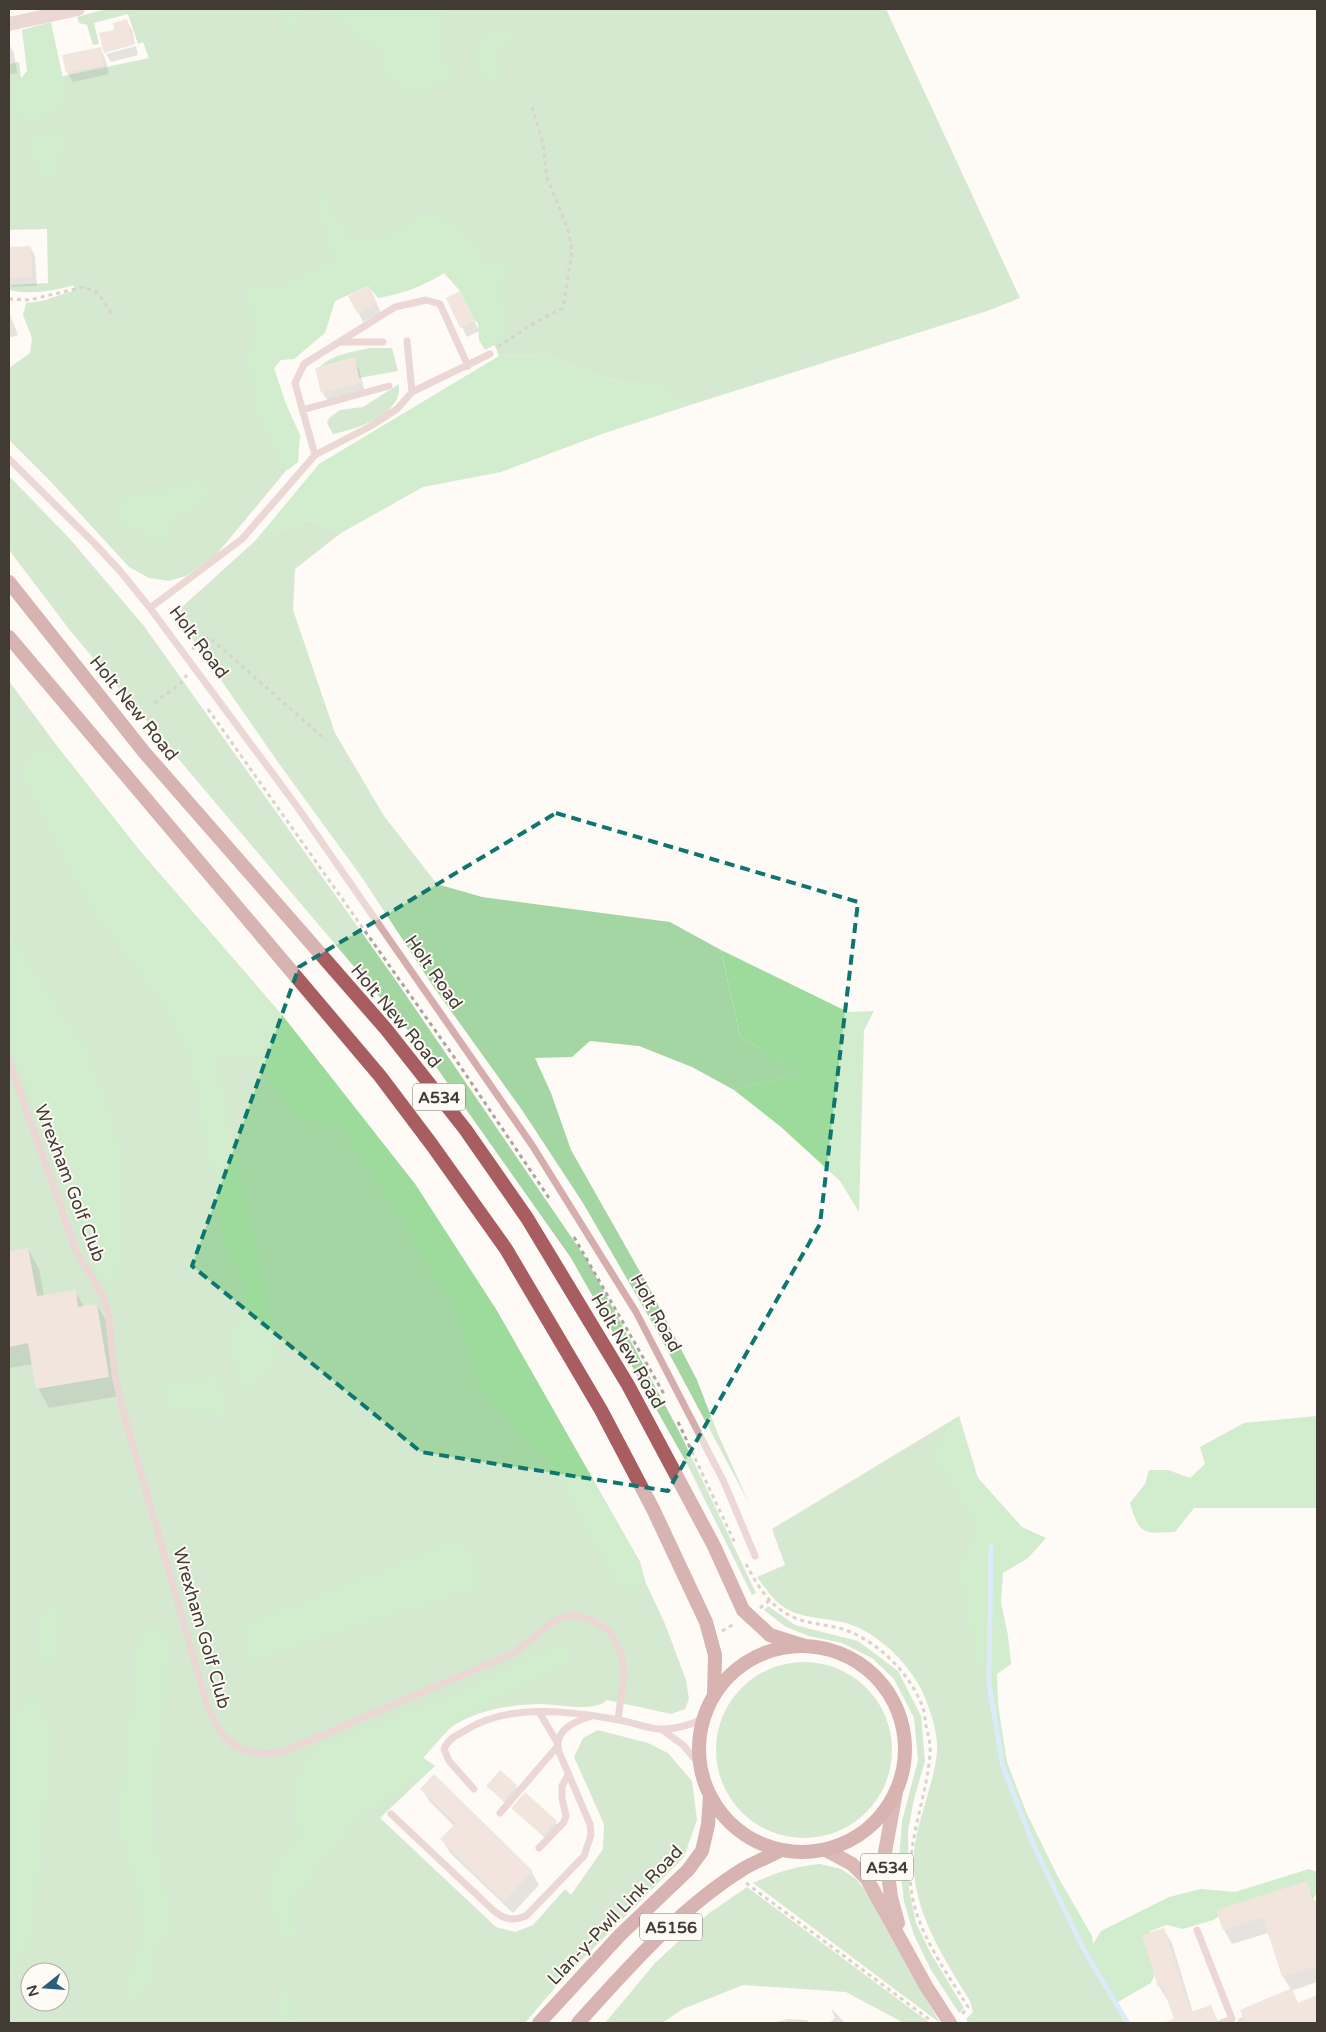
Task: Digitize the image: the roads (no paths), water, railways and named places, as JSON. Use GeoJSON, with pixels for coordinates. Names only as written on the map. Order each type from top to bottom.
{"type":"FeatureCollection","features":[{"type":"Feature","properties":{"kind":"highway","name":"Holt New Road"},"geometry":{"type":"LineString","coordinates":[[9,582],[144,752],[386,1029],[464,1129],[526,1218],[628,1385],[714,1546],[743,1610],[770,1635],[805,1646]]}},
{"type":"Feature","properties":{"kind":"highway","name":"A534"},"geometry":{"type":"LineString","coordinates":[[9,636],[380,1076],[506,1248],[606,1418],[653,1509],[706,1622],[715,1655],[714,1695]]}},
{"type":"Feature","properties":{"kind":"highway"},"geometry":{"type":"LineString","coordinates":[[805,1646],[834,1651],[860,1663],[881,1683],[897,1707],[904,1735],[904,1764],[896,1792],[884,1812],[868,1829],[848,1842],[826,1850],[804,1853],[781,1850],[759,1843],[740,1831],[723,1815],[710,1796],[700,1765],[699,1742],[704,1719],[714,1695],[732,1674],[753,1658],[778,1648],[805,1646]]}},
{"type":"Feature","properties":{"kind":"highway","name":"Llan-y-Pwll Link Road"},"geometry":{"type":"LineString","coordinates":[[538,2023],[620,1935],[688,1870],[702,1851],[708,1825],[710,1796]]}},
{"type":"Feature","properties":{"kind":"highway","name":"A5156"},"geometry":{"type":"LineString","coordinates":[[578,2023],[644,1950],[697,1903],[736,1875],[781,1850]]}},
{"type":"Feature","properties":{"kind":"main road","name":"A534"},"geometry":{"type":"LineString","coordinates":[[896,1792],[885,1852],[891,1897],[902,1941]]}},
{"type":"Feature","properties":{"kind":"main road","name":"A534"},"geometry":{"type":"LineString","coordinates":[[826,1850],[852,1864],[867,1879],[926,1986],[955,2021]]}},
{"type":"Feature","properties":{"kind":"street"},"geometry":{"type":"LineString","coordinates":[[9,24],[78,9]]}},
{"type":"Feature","properties":{"kind":"lane"},"geometry":{"type":"LineString","coordinates":[[315,455],[295,382],[304,364],[395,307],[426,300],[440,304],[468,366]]}},
{"type":"Feature","properties":{"kind":"lane"},"geometry":{"type":"LineString","coordinates":[[407,341],[412,392]]}},
{"type":"Feature","properties":{"kind":"lane"},"geometry":{"type":"LineString","coordinates":[[339,342],[383,342]]}},
{"type":"Feature","properties":{"kind":"lane"},"geometry":{"type":"LineString","coordinates":[[150,608],[242,539],[315,455],[371,426],[397,409],[412,392],[490,354]]}},
{"type":"Feature","properties":{"kind":"lane"},"geometry":{"type":"LineString","coordinates":[[302,410],[389,386]]}},
{"type":"Feature","properties":{"kind":"lane","name":"Holt Road"},"geometry":{"type":"LineString","coordinates":[[9,460],[120,570],[150,608],[296,805],[532,1145],[636,1312],[724,1482],[756,1556]]}},
{"type":"Feature","properties":{"kind":"lane","name":"Wrexham Golf Club"},"geometry":{"type":"LineString","coordinates":[[9,1061],[77,1253],[103,1296],[108,1312],[115,1376],[123,1411],[208,1708],[216,1726],[227,1740],[244,1752],[262,1755],[280,1753],[514,1652],[551,1623],[569,1615],[592,1620],[609,1631],[621,1652],[624,1674],[618,1720]]}},
{"type":"Feature","properties":{"kind":"lane"},"geometry":{"type":"LineString","coordinates":[[391,1814],[503,1918],[515,1920],[526,1916],[536,1908],[584,1856],[588,1846],[590,1824],[557,1745],[540,1712]]}},
{"type":"Feature","properties":{"kind":"lane"},"geometry":{"type":"LineString","coordinates":[[474,1789],[445,1755],[446,1744],[486,1719],[512,1713],[540,1712],[591,1716],[661,1730],[683,1744],[700,1765]]}},
{"type":"Feature","properties":{"kind":"lane"},"geometry":{"type":"LineString","coordinates":[[500,1813],[557,1745],[560,1734],[568,1726],[591,1716]]}},
{"type":"Feature","properties":{"kind":"lane"},"geometry":{"type":"LineString","coordinates":[[661,1730],[684,1727],[704,1719]]}},
{"type":"Feature","properties":{"kind":"lane"},"geometry":{"type":"LineString","coordinates":[[539,1848],[564,1822],[566,1816],[562,1798],[562,1786],[568,1775]]}},
{"type":"Feature","properties":{"kind":"lane"},"geometry":{"type":"LineString","coordinates":[[1197,1930],[1232,2019],[1221,2023]]}},
{"type":"Feature","properties":{"kind":"waterway"},"geometry":{"type":"LineString","coordinates":[[991,1546],[989,1684],[1003,1767],[1034,1846],[1083,1948],[1127,2022]]}}]}
